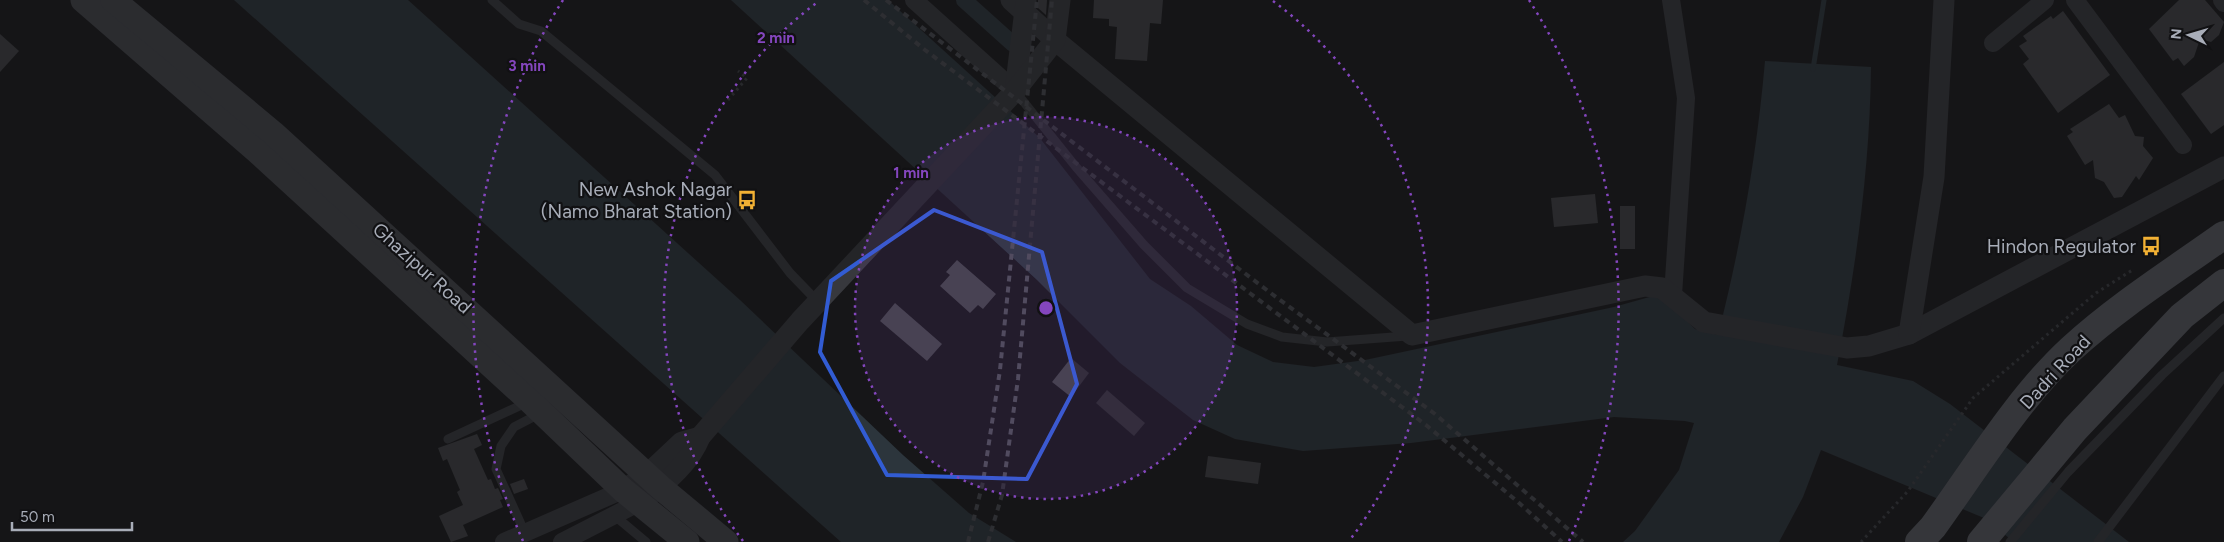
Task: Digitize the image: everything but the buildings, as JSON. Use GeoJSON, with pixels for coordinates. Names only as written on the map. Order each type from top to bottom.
{"type":"FeatureCollection","features":[{"type":"Feature","properties":{"kind":"highway","name":"Dadri Road"},"geometry":{"type":"LineString","coordinates":[[1926,535],[2024,402],[2070,350],[2118,310],[2224,235]]}},
{"type":"Feature","properties":{"kind":"highway"},"geometry":{"type":"LineString","coordinates":[[1981,542],[2075,429],[2182,316],[2224,283]]}},
{"type":"Feature","properties":{"kind":"main road","name":"Ghazipur Road"},"geometry":{"type":"LineString","coordinates":[[83,0],[264,158],[631,496],[686,542]]}},
{"type":"Feature","properties":{"kind":"main road","name":"Ghazipur Road"},"geometry":{"type":"LineString","coordinates":[[113,0],[273,133],[659,476],[726,542]]}},
{"type":"Feature","properties":{"kind":"street"},"geometry":{"type":"LineString","coordinates":[[914,0],[1010,96]]}},
{"type":"Feature","properties":{"kind":"street"},"geometry":{"type":"LineString","coordinates":[[562,542],[615,516],[631,496],[659,476],[682,442],[700,437],[800,321],[1010,96],[1055,40],[1060,0]]}},
{"type":"Feature","properties":{"kind":"street"},"geometry":{"type":"LineString","coordinates":[[1671,0],[1686,98],[1673,295]]}},
{"type":"Feature","properties":{"kind":"street"},"geometry":{"type":"LineString","coordinates":[[1909,334],[1934,177],[1944,0]]}},
{"type":"Feature","properties":{"kind":"street"},"geometry":{"type":"LineString","coordinates":[[1993,43],[2044,0]]}},
{"type":"Feature","properties":{"kind":"street"},"geometry":{"type":"LineString","coordinates":[[2075,0],[2183,145]]}},
{"type":"Feature","properties":{"kind":"street"},"geometry":{"type":"LineString","coordinates":[[1010,96],[1020,4]]}},
{"type":"Feature","properties":{"kind":"street"},"geometry":{"type":"LineString","coordinates":[[1020,4],[1055,40],[1412,335],[1645,286],[1662,288],[1704,322],[1847,348],[1869,346],[1909,334],[2224,167]]}},
{"type":"Feature","properties":{"kind":"street"},"geometry":{"type":"LineString","coordinates":[[504,542],[631,496]]}},
{"type":"Feature","properties":{"kind":"lane"},"geometry":{"type":"LineString","coordinates":[[492,0],[519,24],[541,31],[715,175],[790,273],[818,302]]}},
{"type":"Feature","properties":{"kind":"lane"},"geometry":{"type":"LineString","coordinates":[[1010,96],[1076,167],[1144,245],[1187,288],[1246,324],[1282,337],[1327,342],[1412,335]]}},
{"type":"Feature","properties":{"kind":"lane"},"geometry":{"type":"LineString","coordinates":[[2010,542],[2068,472],[2162,375],[2224,318]]}},
{"type":"Feature","properties":{"kind":"lane"},"geometry":{"type":"LineString","coordinates":[[2098,542],[2115,517],[2224,376]]}},
{"type":"Feature","properties":{"kind":"lane"},"geometry":{"type":"LineString","coordinates":[[448,439],[536,407]]}},
{"type":"Feature","properties":{"kind":"lane"},"geometry":{"type":"LineString","coordinates":[[525,533],[496,469],[501,446],[514,427],[536,407]]}},
{"type":"Feature","properties":{"kind":"lane"},"geometry":{"type":"LineString","coordinates":[[615,516],[646,542]]}},
{"type":"Feature","properties":{"kind":"path"},"geometry":{"type":"LineString","coordinates":[[728,100],[747,78],[738,71]]}},
{"type":"Feature","properties":{"kind":"path"},"geometry":{"type":"LineString","coordinates":[[1860,542],[1908,491],[1974,398]]}},
{"type":"Feature","properties":{"kind":"highlighted area"},"geometry":{"type":"Polygon","coordinates":[[[934,210],[1042,252],[1077,384],[1027,479],[887,475],[820,352],[831,281],[934,210]]]}},
{"type":"Feature","properties":{"kind":"shaded area"},"geometry":{"type":"Polygon","coordinates":[[[234,0],[408,0],[740,300],[903,455],[969,513],[1016,542],[841,542],[234,0]]]}},
{"type":"Feature","properties":{"kind":"shaded area"},"geometry":{"type":"Polygon","coordinates":[[[731,0],[888,0],[1039,137],[1150,279],[1191,306],[1237,345],[1273,362],[1314,367],[1365,360],[1614,307],[1660,294],[1695,329],[1718,335],[1747,199],[1758,130],[1765,61],[1871,67],[1868,142],[1861,217],[1837,365],[1913,381],[1950,404],[2129,542],[2014,542],[1984,518],[1821,450],[1803,497],[1779,542],[1623,542],[1635,531],[1679,470],[1694,423],[1685,421],[1614,417],[1411,443],[1303,451],[1235,439],[1193,420],[1120,363],[1037,280],[731,0]]]}},
{"type":"Feature","properties":{"kind":"waterway"},"geometry":{"type":"LineString","coordinates":[[964,0],[1013,44]]}},
{"type":"Feature","properties":{"kind":"waterway"},"geometry":{"type":"LineString","coordinates":[[1813,69],[1824,0]]}},
{"type":"Feature","properties":{"kind":"railway"},"geometry":{"type":"LineString","coordinates":[[864,0],[925,50],[1426,425],[1518,502],[1562,542]]}},
{"type":"Feature","properties":{"kind":"railway"},"geometry":{"type":"LineString","coordinates":[[886,0],[1272,294],[1435,414],[1583,542]]}},
{"type":"Feature","properties":{"kind":"railway"},"geometry":{"type":"LineString","coordinates":[[968,542],[983,482],[1000,370],[1037,0]]}},
{"type":"Feature","properties":{"kind":"railway"},"geometry":{"type":"LineString","coordinates":[[988,542],[1002,495],[1018,379],[1052,0]]}},
{"type":"Feature","properties":{"kind":"place","name":"New Ashok Nagar (Namo Bharat Station)"},"geometry":{"type":"Point","coordinates":[747,200]}},
{"type":"Feature","properties":{"kind":"place","name":"Hindon Regulator"},"geometry":{"type":"Point","coordinates":[2151,246]}}]}
